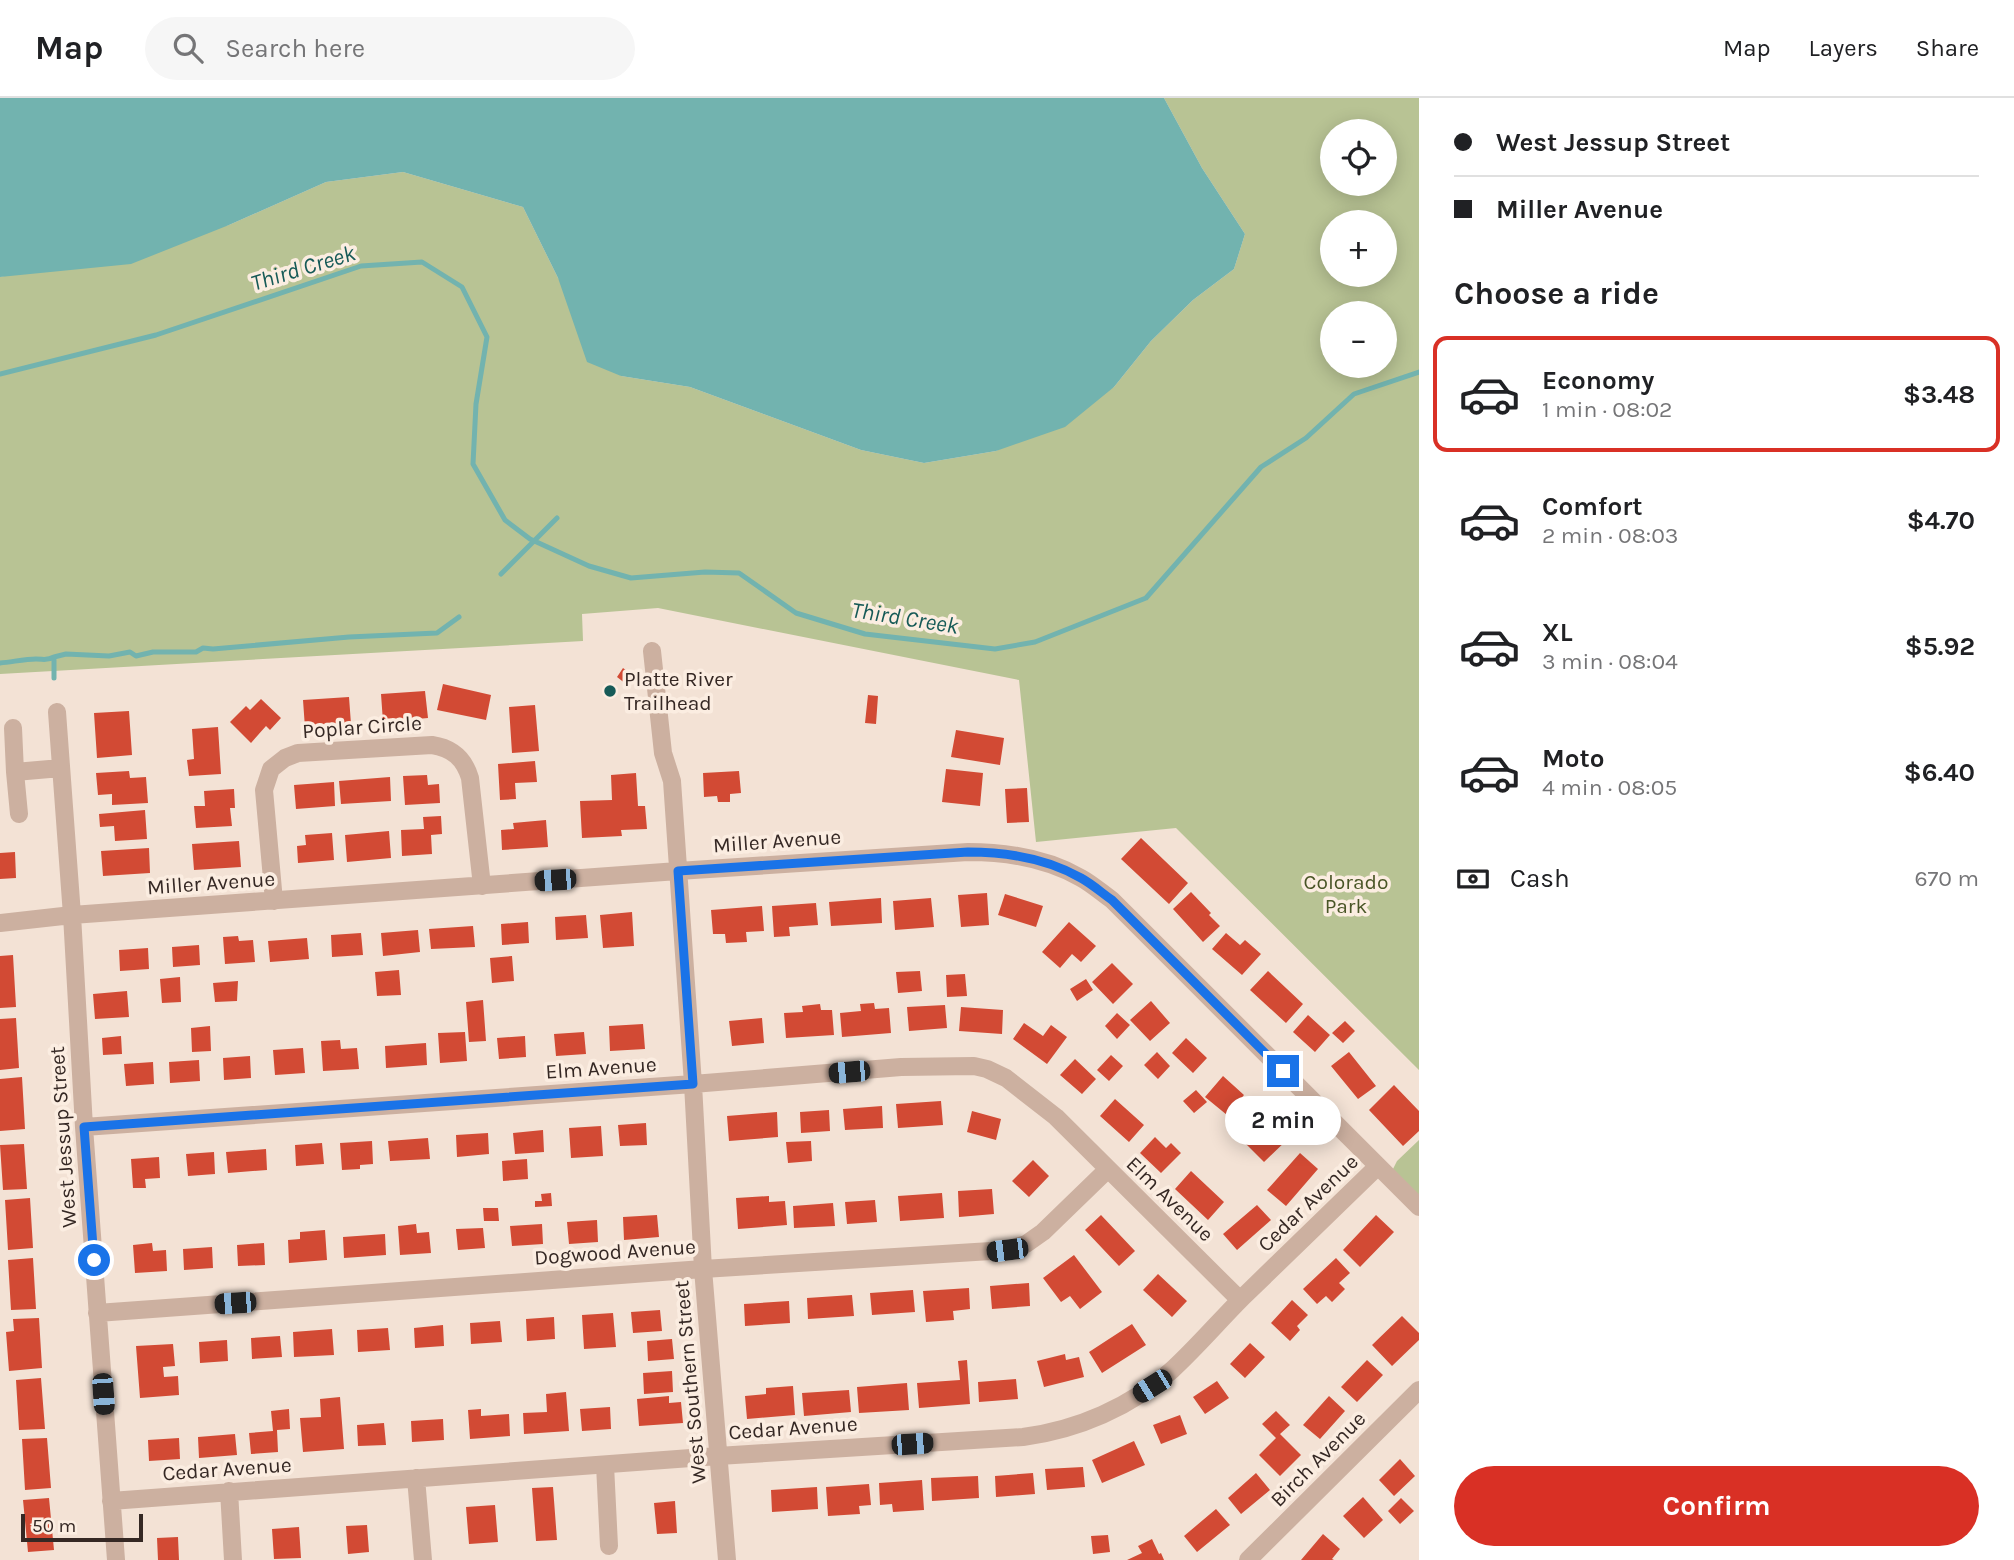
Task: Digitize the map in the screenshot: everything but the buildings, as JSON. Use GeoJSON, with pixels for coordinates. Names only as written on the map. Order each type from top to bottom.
{"type":"FeatureCollection","features":[{"type":"Feature","properties":{"kind":"street","name":"West Southern Street"},"geometry":{"type":"LineString","coordinates":[[652,651],[663,753],[672,781],[703,1269],[727,1560]]}},
{"type":"Feature","properties":{"kind":"street","name":"West Jessup Street"},"geometry":{"type":"LineString","coordinates":[[57,712],[116,1560]]}},
{"type":"Feature","properties":{"kind":"street"},"geometry":{"type":"LineString","coordinates":[[13,728],[19,814]]}},
{"type":"Feature","properties":{"kind":"street","name":"Poplar Circle"},"geometry":{"type":"LineString","coordinates":[[274,901],[264,790],[271,769],[285,758],[298,753],[432,745],[452,750],[467,768],[470,778],[482,886]]}},
{"type":"Feature","properties":{"kind":"street"},"geometry":{"type":"LineString","coordinates":[[15,772],[61,768]]}},
{"type":"Feature","properties":{"kind":"street","name":"Miller Avenue"},"geometry":{"type":"LineString","coordinates":[[0,923],[72,915],[678,871],[968,852],[1021,856],[1084,879],[1112,900],[1419,1208]]}},
{"type":"Feature","properties":{"kind":"street","name":"Elm Avenue"},"geometry":{"type":"LineString","coordinates":[[84,1127],[901,1067],[974,1066],[1006,1078],[1056,1117],[1240,1300]]}},
{"type":"Feature","properties":{"kind":"street","name":"Cedar Avenue"},"geometry":{"type":"LineString","coordinates":[[111,1501],[718,1456],[1023,1437],[1076,1426],[1152,1386],[1172,1370],[1378,1166]]}},
{"type":"Feature","properties":{"kind":"street","name":"Dogwood Avenue"},"geometry":{"type":"LineString","coordinates":[[97,1314],[703,1269],[1007,1250],[1026,1244],[1043,1232],[1107,1170]]}},
{"type":"Feature","properties":{"kind":"street","name":"Birch Avenue"},"geometry":{"type":"LineString","coordinates":[[1248,1560],[1419,1390]]}},
{"type":"Feature","properties":{"kind":"street"},"geometry":{"type":"LineString","coordinates":[[605,1465],[609,1546]]}},
{"type":"Feature","properties":{"kind":"street"},"geometry":{"type":"LineString","coordinates":[[416,1478],[423,1560]]}},
{"type":"Feature","properties":{"kind":"street"},"geometry":{"type":"LineString","coordinates":[[229,1491],[233,1560]]}},
{"type":"Feature","properties":{"kind":"green space","name":"Colorado Park"},"geometry":{"type":"Polygon","coordinates":[[[1164,98],[1419,98],[1419,1070],[1176,828],[1036,842],[1019,680],[658,608],[582,614],[583,641],[0,674],[0,277],[229,225],[326,182],[403,172],[523,207],[558,278],[621,376],[690,387],[861,450],[924,463],[996,451],[1114,387],[1151,341],[1193,300],[1234,269],[1245,234],[1202,168],[1164,98]]]}},
{"type":"Feature","properties":{"kind":"green space"},"geometry":{"type":"Polygon","coordinates":[[[1419,1140],[1419,1207],[1389,1177],[1397,1161],[1419,1140]]]}},
{"type":"Feature","properties":{"kind":"water"},"geometry":{"type":"Polygon","coordinates":[[[0,98],[1164,98],[1202,168],[1245,234],[1234,269],[1193,300],[1151,341],[1114,387],[1065,427],[996,451],[924,463],[861,450],[690,387],[621,376],[587,362],[558,278],[523,207],[403,172],[326,182],[131,264],[0,277],[0,98]]]}},
{"type":"Feature","properties":{"kind":"waterway","name":"Third Creek"},"geometry":{"type":"LineString","coordinates":[[0,374],[156,335],[361,266],[422,262],[462,287],[487,337],[476,404],[473,464],[505,520],[530,539],[589,566],[631,578],[705,572],[739,573],[796,613],[865,634],[995,649],[1035,642],[1146,598],[1261,467],[1306,438],[1354,394],[1419,372]]}},
{"type":"Feature","properties":{"kind":"waterway"},"geometry":{"type":"LineString","coordinates":[[501,574],[557,518]]}},
{"type":"Feature","properties":{"kind":"waterway"},"geometry":{"type":"LineString","coordinates":[[54,678],[54,657],[66,654],[109,656],[130,652],[136,656],[153,652],[196,652],[203,648],[437,633],[459,617]]}},
{"type":"Feature","properties":{"kind":"waterway"},"geometry":{"type":"LineString","coordinates":[[0,663],[54,657]]}},
{"type":"Feature","properties":{"kind":"place","name":"Platte River Trailhead"},"geometry":{"type":"Point","coordinates":[610,691]}},
{"type":"Feature","properties":{"kind":"route"},"geometry":{"type":"LineString","coordinates":[[94,1260],[84,1127],[693,1084],[678,871],[968,852],[993,852],[1039,861],[1084,879],[1112,900],[1283,1071]]}}]}
